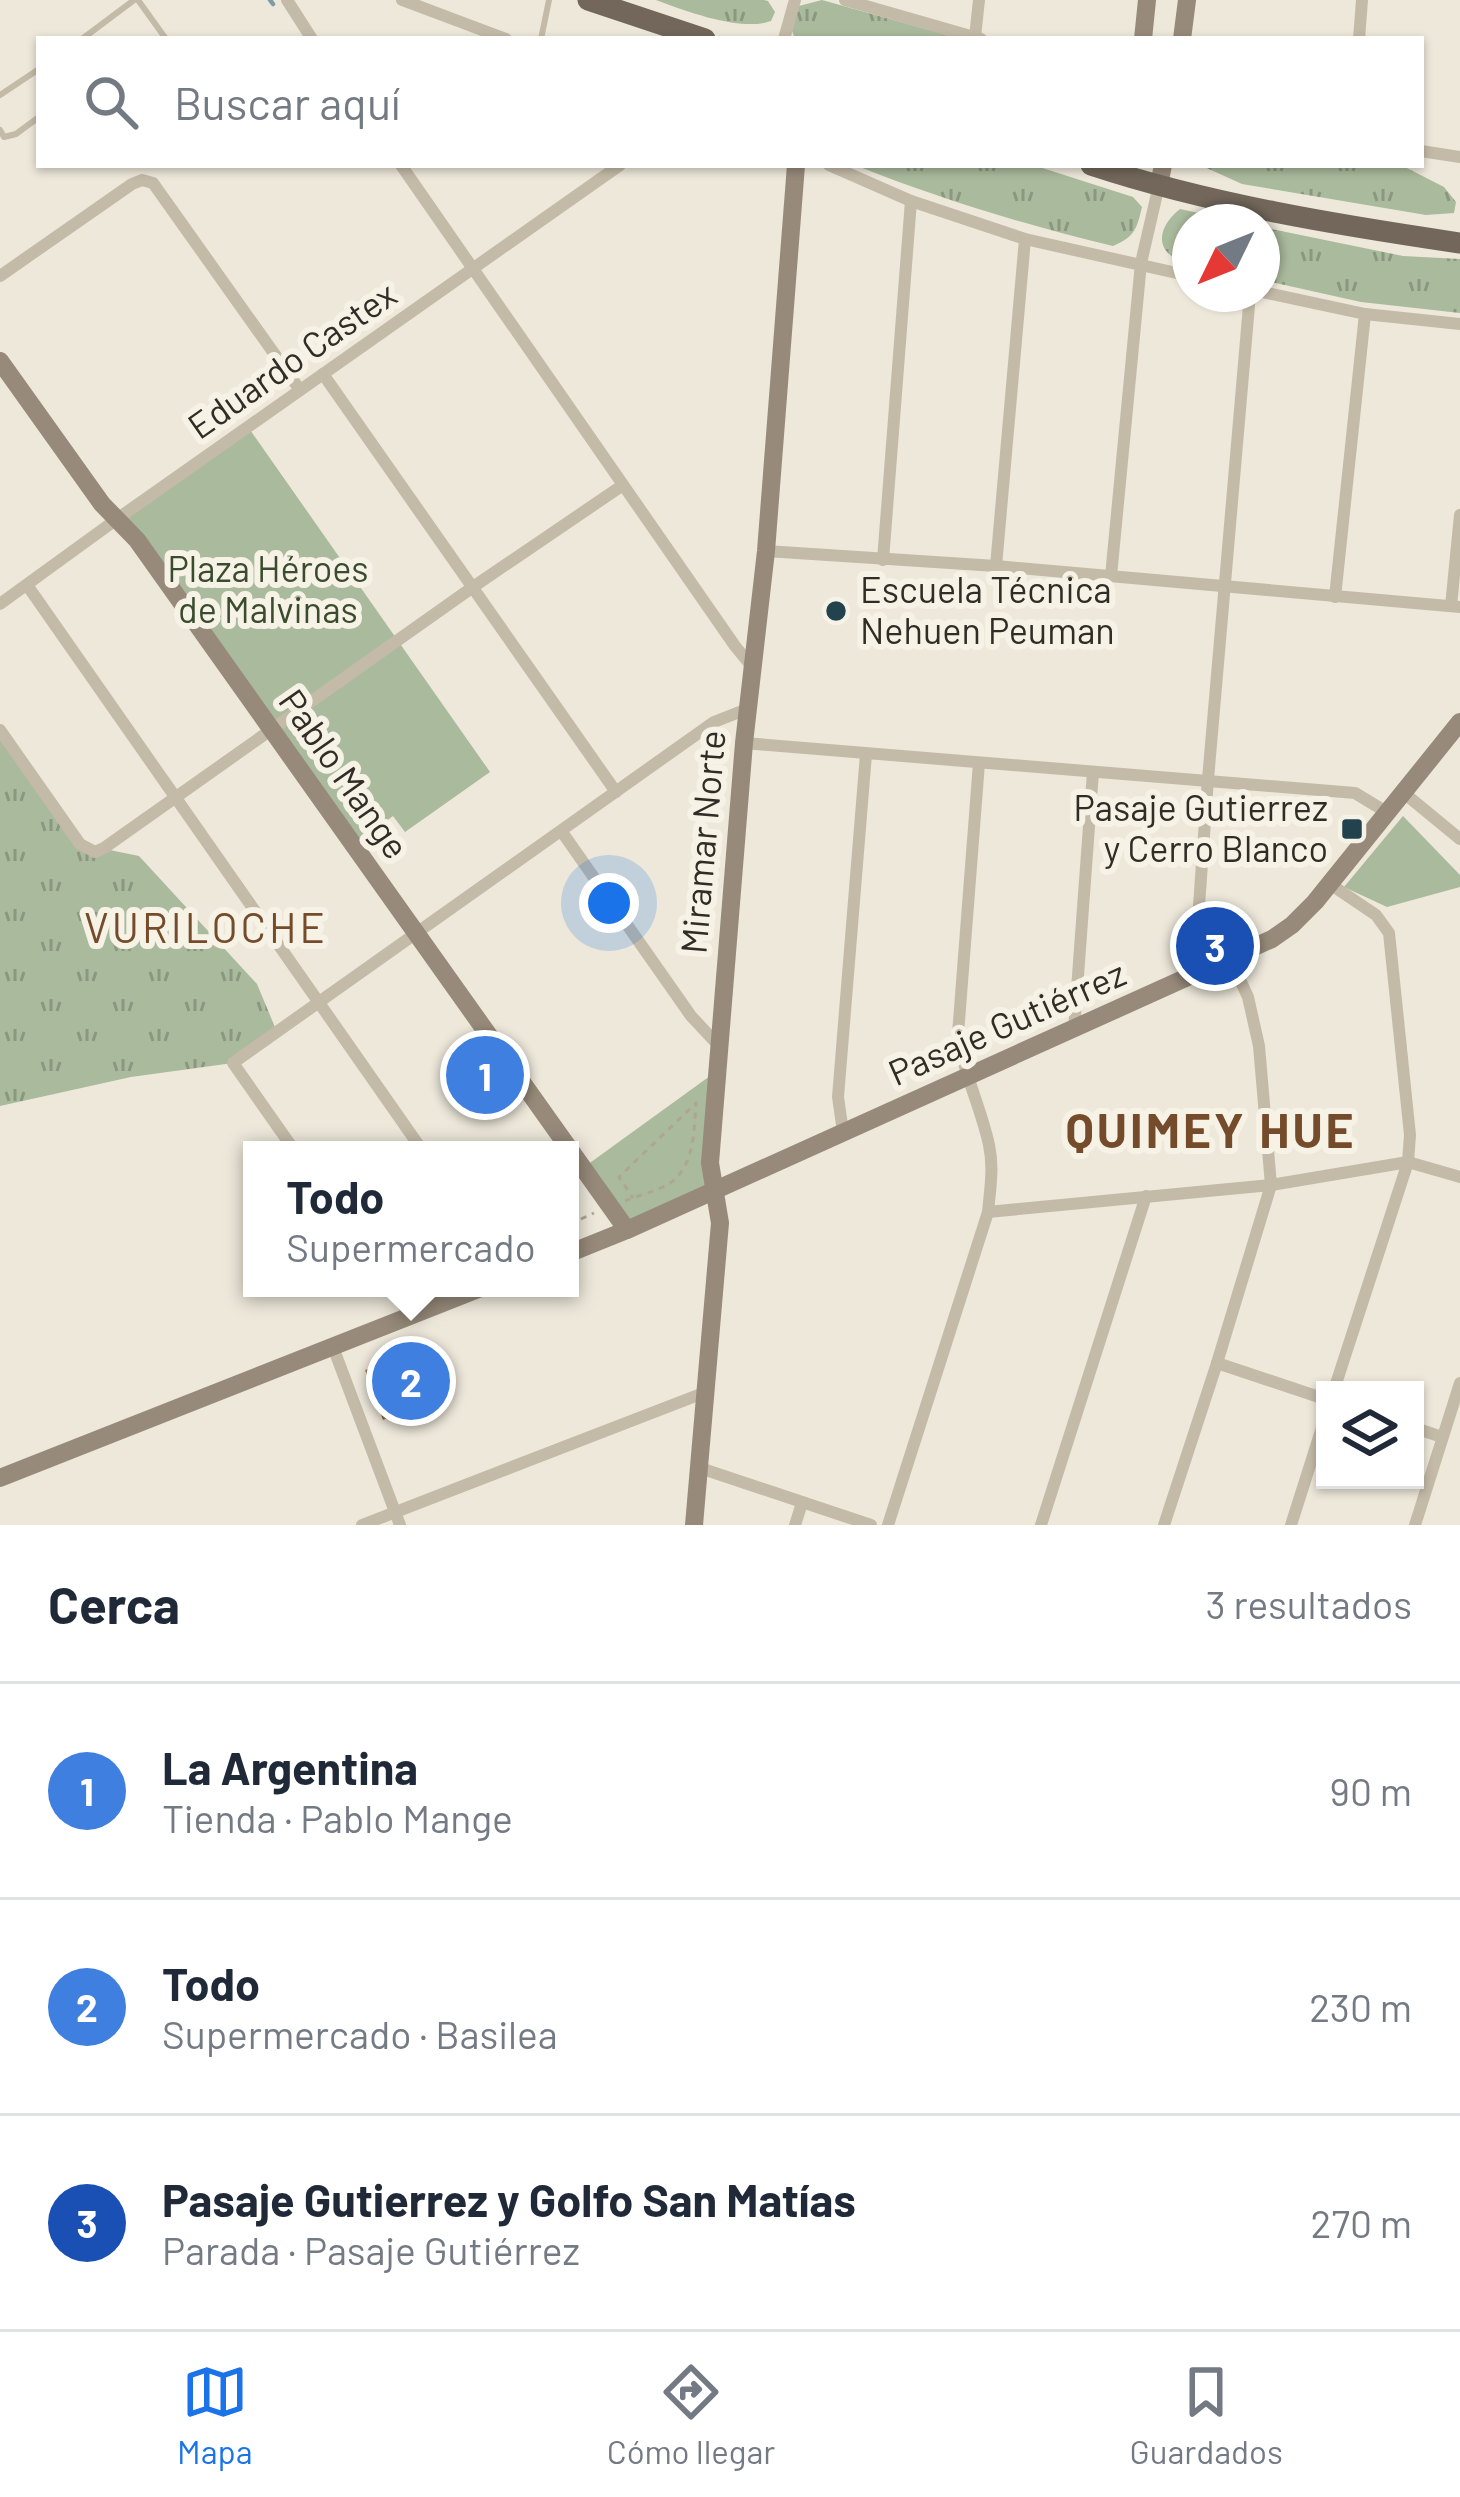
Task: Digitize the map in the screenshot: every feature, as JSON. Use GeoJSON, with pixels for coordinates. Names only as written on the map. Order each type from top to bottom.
{"type":"FeatureCollection","features":[{"type":"Feature","properties":{"kind":"main road"},"geometry":{"type":"LineString","coordinates":[[588,0],[635,8],[698,36]]}},
{"type":"Feature","properties":{"kind":"main road"},"geometry":{"type":"LineString","coordinates":[[1126,170],[1161,175],[1284,213],[1460,243]]}},
{"type":"Feature","properties":{"kind":"street"},"geometry":{"type":"LineString","coordinates":[[287,0],[310,36]]}},
{"type":"Feature","properties":{"kind":"street"},"geometry":{"type":"LineString","coordinates":[[402,0],[498,36]]}},
{"type":"Feature","properties":{"kind":"street"},"geometry":{"type":"LineString","coordinates":[[785,36],[795,0]]}},
{"type":"Feature","properties":{"kind":"street"},"geometry":{"type":"LineString","coordinates":[[845,0],[971,36]]}},
{"type":"Feature","properties":{"kind":"street"},"geometry":{"type":"LineString","coordinates":[[978,36],[979,0]]}},
{"type":"Feature","properties":{"kind":"street"},"geometry":{"type":"LineString","coordinates":[[1143,36],[1147,0]]}},
{"type":"Feature","properties":{"kind":"street"},"geometry":{"type":"LineString","coordinates":[[1182,36],[1187,0]]}},
{"type":"Feature","properties":{"kind":"street"},"geometry":{"type":"LineString","coordinates":[[1359,36],[1362,0]]}},
{"type":"Feature","properties":{"kind":"street"},"geometry":{"type":"LineString","coordinates":[[1424,151],[1460,157]]}},
{"type":"Feature","properties":{"kind":"street"},"geometry":{"type":"LineString","coordinates":[[402,168],[753,668]]}},
{"type":"Feature","properties":{"kind":"street","name":"Eduardo Castex"},"geometry":{"type":"LineString","coordinates":[[0,604],[616,168]]}},
{"type":"Feature","properties":{"kind":"street","name":"Miramar Norte"},"geometry":{"type":"LineString","coordinates":[[694,1525],[720,1222],[710,1163],[796,168]]}},
{"type":"Feature","properties":{"kind":"street"},"geometry":{"type":"LineString","coordinates":[[836,168],[911,201],[1025,239],[1172,271]]}},
{"type":"Feature","properties":{"kind":"street"},"geometry":{"type":"LineString","coordinates":[[1111,576],[1141,263],[1161,175]]}},
{"type":"Feature","properties":{"kind":"street"},"geometry":{"type":"LineString","coordinates":[[0,276],[132,184],[153,183],[300,390]]}},
{"type":"Feature","properties":{"kind":"street"},"geometry":{"type":"LineString","coordinates":[[883,560],[911,201]]}},
{"type":"Feature","properties":{"kind":"street"},"geometry":{"type":"LineString","coordinates":[[996,566],[1025,239]]}},
{"type":"Feature","properties":{"kind":"street"},"geometry":{"type":"LineString","coordinates":[[1280,296],[1365,314],[1460,324]]}},
{"type":"Feature","properties":{"kind":"street"},"geometry":{"type":"LineString","coordinates":[[1194,976],[1248,312]]}},
{"type":"Feature","properties":{"kind":"street"},"geometry":{"type":"LineString","coordinates":[[1335,597],[1365,314]]}},
{"type":"Feature","properties":{"kind":"street","name":"Pablo Mange"},"geometry":{"type":"LineString","coordinates":[[0,362],[102,504],[137,540],[563,1141]]}},
{"type":"Feature","properties":{"kind":"street"},"geometry":{"type":"LineString","coordinates":[[323,374],[616,792]]}},
{"type":"Feature","properties":{"kind":"street"},"geometry":{"type":"LineString","coordinates":[[0,730],[80,844],[95,852],[623,485]]}},
{"type":"Feature","properties":{"kind":"street"},"geometry":{"type":"LineString","coordinates":[[766,551],[996,566],[1456,607],[1460,515]]}},
{"type":"Feature","properties":{"kind":"street"},"geometry":{"type":"LineString","coordinates":[[27,584],[416,1141]]}},
{"type":"Feature","properties":{"kind":"street"},"geometry":{"type":"LineString","coordinates":[[288,1141],[233,1064],[714,722],[748,709]]}},
{"type":"Feature","properties":{"kind":"street","name":"Pasaje Gutiérrez"},"geometry":{"type":"LineString","coordinates":[[579,1250],[1273,939],[1330,884],[1460,722]]}},
{"type":"Feature","properties":{"kind":"street"},"geometry":{"type":"LineString","coordinates":[[744,743],[1354,793],[1388,813]]}},
{"type":"Feature","properties":{"kind":"street"},"geometry":{"type":"LineString","coordinates":[[843,1132],[838,1097],[866,754]]}},
{"type":"Feature","properties":{"kind":"street"},"geometry":{"type":"LineString","coordinates":[[888,1525],[988,1212],[990,1150],[958,1034],[980,763]]}},
{"type":"Feature","properties":{"kind":"street"},"geometry":{"type":"LineString","coordinates":[[1074,1030],[1094,772]]}},
{"type":"Feature","properties":{"kind":"street"},"geometry":{"type":"LineString","coordinates":[[1404,794],[1460,839]]}},
{"type":"Feature","properties":{"kind":"street"},"geometry":{"type":"LineString","coordinates":[[562,832],[691,1016],[719,1046]]}},
{"type":"Feature","properties":{"kind":"street"},"geometry":{"type":"LineString","coordinates":[[1330,884],[1376,915],[1389,933],[1410,1135],[1408,1162],[1337,1381]]}},
{"type":"Feature","properties":{"kind":"street"},"geometry":{"type":"LineString","coordinates":[[1164,1525],[1271,1185],[1259,1046],[1248,997],[1232,960]]}},
{"type":"Feature","properties":{"kind":"street"},"geometry":{"type":"LineString","coordinates":[[988,1212],[1271,1185],[1408,1162],[1460,1177]]}},
{"type":"Feature","properties":{"kind":"street","name":"Pablo Mange"},"geometry":{"type":"LineString","coordinates":[[579,1163],[627,1231]]}},
{"type":"Feature","properties":{"kind":"street"},"geometry":{"type":"LineString","coordinates":[[1041,1525],[1147,1196]]}},
{"type":"Feature","properties":{"kind":"street"},"geometry":{"type":"LineString","coordinates":[[397,1297],[410,1316]]}},
{"type":"Feature","properties":{"kind":"street"},"geometry":{"type":"LineString","coordinates":[[0,1478],[458,1297]]}},
{"type":"Feature","properties":{"kind":"street"},"geometry":{"type":"LineString","coordinates":[[333,1347],[398,1518]]}},
{"type":"Feature","properties":{"kind":"street"},"geometry":{"type":"LineString","coordinates":[[1217,1363],[1316,1396]]}},
{"type":"Feature","properties":{"kind":"street"},"geometry":{"type":"LineString","coordinates":[[1415,1525],[1460,1383]]}},
{"type":"Feature","properties":{"kind":"street"},"geometry":{"type":"LineString","coordinates":[[362,1525],[398,1518],[706,1392]]}},
{"type":"Feature","properties":{"kind":"street"},"geometry":{"type":"LineString","coordinates":[[1424,1431],[1442,1438]]}},
{"type":"Feature","properties":{"kind":"street"},"geometry":{"type":"LineString","coordinates":[[1292,1525],[1316,1447]]}},
{"type":"Feature","properties":{"kind":"street"},"geometry":{"type":"LineString","coordinates":[[700,1468],[871,1525]]}},
{"type":"Feature","properties":{"kind":"street"},"geometry":{"type":"LineString","coordinates":[[795,1525],[802,1503]]}},
{"type":"Feature","properties":{"kind":"lane"},"geometry":{"type":"LineString","coordinates":[[86,36],[136,0],[164,36]]}},
{"type":"Feature","properties":{"kind":"lane"},"geometry":{"type":"LineString","coordinates":[[542,36],[549,0]]}},
{"type":"Feature","properties":{"kind":"lane"},"geometry":{"type":"LineString","coordinates":[[0,95],[36,71]]}},
{"type":"Feature","properties":{"kind":"lane"},"geometry":{"type":"LineString","coordinates":[[0,130],[10,137],[36,118]]}},
{"type":"Feature","properties":{"kind":"path"},"geometry":{"type":"LineString","coordinates":[[696,1102],[691,1154],[673,1182],[633,1198],[619,1178],[696,1102]]}},
{"type":"Feature","properties":{"kind":"green space"},"geometry":{"type":"Polygon","coordinates":[[[656,0],[764,0],[775,12],[771,21],[744,24],[656,0]]]}},
{"type":"Feature","properties":{"kind":"green space"},"geometry":{"type":"Polygon","coordinates":[[[822,0],[948,36],[794,36],[791,28],[799,6],[822,0]]]}},
{"type":"Feature","properties":{"kind":"green space"},"geometry":{"type":"Polygon","coordinates":[[[863,168],[1042,168],[1133,197],[1142,207],[1134,231],[1113,246],[863,168]]]}},
{"type":"Feature","properties":{"kind":"green space"},"geometry":{"type":"Polygon","coordinates":[[[1207,168],[1407,168],[1444,187],[1456,202],[1454,213],[1426,215],[1242,184],[1207,168]]]}},
{"type":"Feature","properties":{"kind":"green space"},"geometry":{"type":"Polygon","coordinates":[[[1172,217],[1172,256],[1162,241],[1172,217]]]}},
{"type":"Feature","properties":{"kind":"green space"},"geometry":{"type":"Polygon","coordinates":[[[1280,231],[1403,256],[1460,259],[1460,313],[1361,302],[1280,284],[1280,231]]]}},
{"type":"Feature","properties":{"kind":"green space","name":"Plaza Héroes de Malvinas"},"geometry":{"type":"Polygon","coordinates":[[[248,427],[490,772],[405,832],[393,816],[354,845],[117,519],[248,427]]]}},
{"type":"Feature","properties":{"kind":"green space"},"geometry":{"type":"Polygon","coordinates":[[[0,730],[80,844],[139,856],[257,984],[277,1032],[233,1063],[131,1077],[0,1106],[0,730]]]}},
{"type":"Feature","properties":{"kind":"green space"},"geometry":{"type":"Polygon","coordinates":[[[1403,816],[1460,875],[1460,887],[1387,907],[1344,887],[1403,816]]]}},
{"type":"Feature","properties":{"kind":"green space"},"geometry":{"type":"Polygon","coordinates":[[[710,1076],[709,1187],[629,1224],[587,1165],[710,1076]]]}},
{"type":"Feature","properties":{"kind":"building"},"geometry":{"type":"Polygon","coordinates":[[[416,1351],[435,1400],[383,1420],[365,1370],[416,1351]]]}},
{"type":"Feature","properties":{"kind":"waterway"},"geometry":{"type":"LineString","coordinates":[[270,0],[273,4]]}},
{"type":"Feature","properties":{"kind":"place","name":"Escuela Técnica Nehuen Peuman"},"geometry":{"type":"Point","coordinates":[836,611]}},
{"type":"Feature","properties":{"kind":"place","name":"Pasaje Gutierrez y Cerro Blanco"},"geometry":{"type":"Point","coordinates":[1352,829]}},
{"type":"Feature","properties":{"kind":"place","name":"Pasaje Gutierrez y Golfo San Matías"},"geometry":{"type":"Point","coordinates":[1215,946]}},
{"type":"Feature","properties":{"kind":"place","name":"La Argentina"},"geometry":{"type":"Point","coordinates":[485,1075]}},
{"type":"Feature","properties":{"kind":"place","name":"Todo"},"geometry":{"type":"Point","coordinates":[411,1381]}},
{"type":"Feature","properties":{"kind":"district","name":"VURILOCHE"},"geometry":{"type":"Point","coordinates":[206,928]}},
{"type":"Feature","properties":{"kind":"district","name":"QUIMEY HUE"},"geometry":{"type":"Point","coordinates":[1211,1131]}}]}
